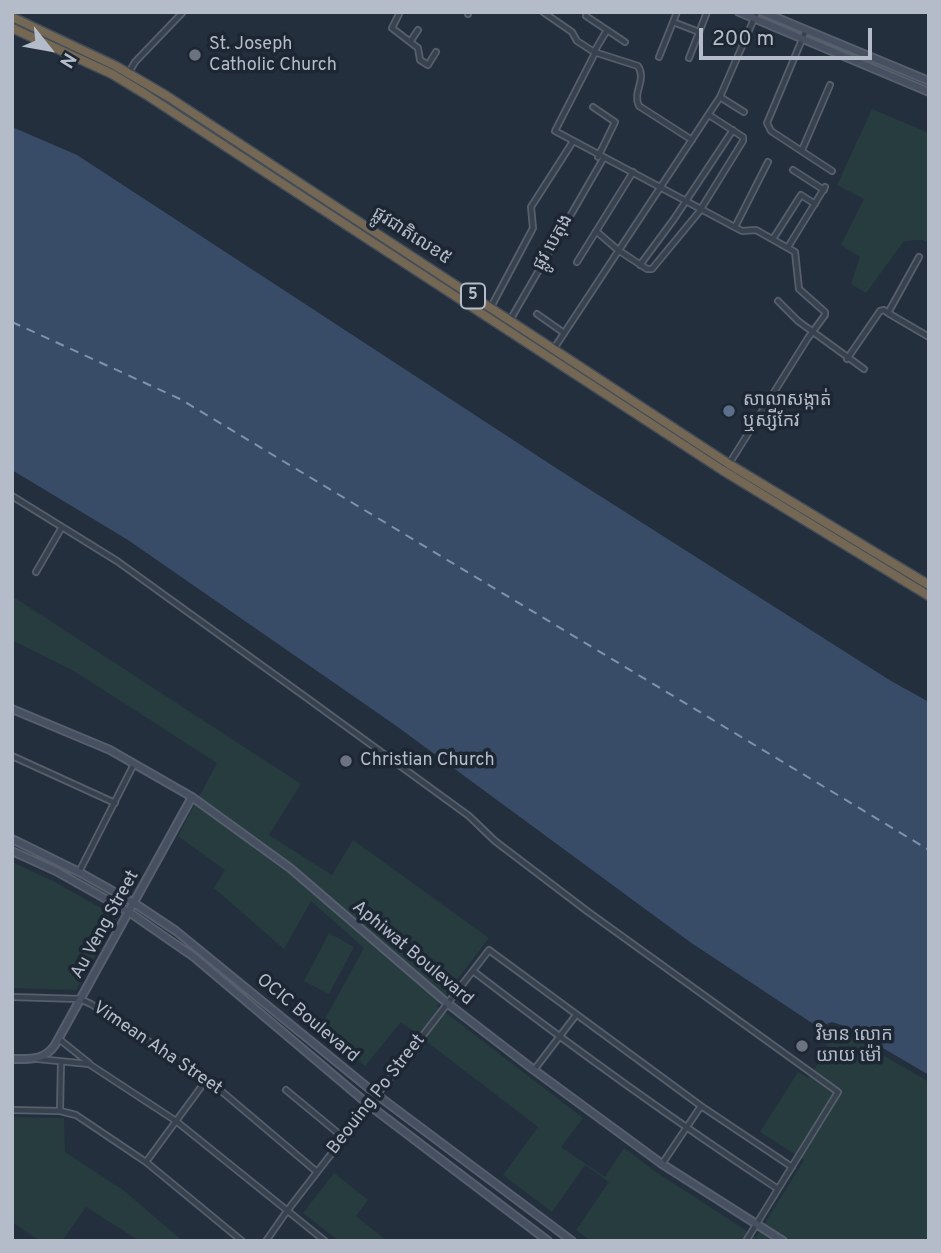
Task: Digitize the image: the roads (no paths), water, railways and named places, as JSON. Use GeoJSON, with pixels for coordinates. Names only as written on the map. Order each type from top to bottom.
{"type":"FeatureCollection","features":[{"type":"Feature","properties":{"kind":"highway","name":"ផ្លូវជាតិលេខ៥"},"geometry":{"type":"LineString","coordinates":[[12,17],[129,72],[776,504],[929,596]]}},
{"type":"Feature","properties":{"kind":"highway","name":"ផ្លូវជាតិលេខ៥"},"geometry":{"type":"LineString","coordinates":[[12,28],[124,81],[489,311]]}},
{"type":"Feature","properties":{"kind":"highway","name":"ផ្លូវជាតិលេខ៥"},"geometry":{"type":"LineString","coordinates":[[551,353],[929,585]]}},
{"type":"Feature","properties":{"kind":"street"},"geometry":{"type":"LineString","coordinates":[[124,81],[135,62],[183,12]]}},
{"type":"Feature","properties":{"kind":"street"},"geometry":{"type":"LineString","coordinates":[[400,12],[391,29],[418,48],[420,60],[426,65],[436,52]]}},
{"type":"Feature","properties":{"kind":"street"},"geometry":{"type":"LineString","coordinates":[[543,12],[572,32],[578,41],[594,53],[638,66],[642,76],[636,95],[639,106],[692,141]]}},
{"type":"Feature","properties":{"kind":"street"},"geometry":{"type":"LineString","coordinates":[[659,57],[677,12]]}},
{"type":"Feature","properties":{"kind":"street"},"geometry":{"type":"LineString","coordinates":[[689,58],[707,12]]}},
{"type":"Feature","properties":{"kind":"street"},"geometry":{"type":"LineString","coordinates":[[739,12],[756,15],[802,38],[929,92]]}},
{"type":"Feature","properties":{"kind":"street"},"geometry":{"type":"LineString","coordinates":[[763,12],[929,81]]}},
{"type":"Feature","properties":{"kind":"street"},"geometry":{"type":"LineString","coordinates":[[551,353],[720,97],[756,15]]}},
{"type":"Feature","properties":{"kind":"street"},"geometry":{"type":"LineString","coordinates":[[586,16],[625,42]]}},
{"type":"Feature","properties":{"kind":"street"},"geometry":{"type":"LineString","coordinates":[[673,22],[699,32]]}},
{"type":"Feature","properties":{"kind":"street"},"geometry":{"type":"LineString","coordinates":[[410,42],[418,30]]}},
{"type":"Feature","properties":{"kind":"street"},"geometry":{"type":"LineString","coordinates":[[607,30],[555,131],[572,143],[633,172],[744,232],[756,230],[796,252],[799,289],[825,312],[825,316],[812,332],[729,464]]}},
{"type":"Feature","properties":{"kind":"street"},"geometry":{"type":"LineString","coordinates":[[806,30],[767,122],[771,131],[832,171]]}},
{"type":"Feature","properties":{"kind":"street"},"geometry":{"type":"LineString","coordinates":[[802,150],[830,85]]}},
{"type":"Feature","properties":{"kind":"street"},"geometry":{"type":"LineString","coordinates":[[720,97],[744,112]]}},
{"type":"Feature","properties":{"kind":"street","name":"ផ្លូវ បេតុង"},"geometry":{"type":"LineString","coordinates":[[508,324],[601,158],[615,122],[593,107]]}},
{"type":"Feature","properties":{"kind":"street"},"geometry":{"type":"LineString","coordinates":[[596,232],[640,265],[652,269],[702,208],[743,141],[743,137],[709,115]]}},
{"type":"Feature","properties":{"kind":"street"},"geometry":{"type":"LineString","coordinates":[[640,265],[687,201],[733,130]]}},
{"type":"Feature","properties":{"kind":"street"},"geometry":{"type":"LineString","coordinates":[[489,311],[533,228],[531,207],[572,143]]}},
{"type":"Feature","properties":{"kind":"street"},"geometry":{"type":"LineString","coordinates":[[735,227],[768,163]]}},
{"type":"Feature","properties":{"kind":"street"},"geometry":{"type":"LineString","coordinates":[[788,247],[824,188],[793,170]]}},
{"type":"Feature","properties":{"kind":"street"},"geometry":{"type":"LineString","coordinates":[[577,262],[633,172]]}},
{"type":"Feature","properties":{"kind":"street"},"geometry":{"type":"LineString","coordinates":[[773,239],[802,195],[815,204]]}},
{"type":"Feature","properties":{"kind":"street"},"geometry":{"type":"LineString","coordinates":[[888,313],[919,257]]}},
{"type":"Feature","properties":{"kind":"street"},"geometry":{"type":"LineString","coordinates":[[778,301],[812,332],[864,369]]}},
{"type":"Feature","properties":{"kind":"street"},"geometry":{"type":"LineString","coordinates":[[847,359],[884,310],[929,337]]}},
{"type":"Feature","properties":{"kind":"street"},"geometry":{"type":"LineString","coordinates":[[537,314],[564,333]]}},
{"type":"Feature","properties":{"kind":"street"},"geometry":{"type":"LineString","coordinates":[[12,496],[117,561],[307,698],[468,816],[495,841],[587,911],[838,1092],[746,1241]]}},
{"type":"Feature","properties":{"kind":"street"},"geometry":{"type":"LineString","coordinates":[[36,572],[62,527]]}},
{"type":"Feature","properties":{"kind":"street","name":"Aphiwat Boulevard"},"geometry":{"type":"LineString","coordinates":[[12,709],[110,750],[192,797],[290,868],[447,1003],[534,1070],[662,1164],[783,1241]]}},
{"type":"Feature","properties":{"kind":"street"},"geometry":{"type":"LineString","coordinates":[[12,756],[115,803]]}},
{"type":"Feature","properties":{"kind":"street"},"geometry":{"type":"LineString","coordinates":[[79,872],[134,764]]}},
{"type":"Feature","properties":{"kind":"street","name":"Au Veng Street"},"geometry":{"type":"LineString","coordinates":[[37,1059],[51,1052],[59,1040],[192,797]]}},
{"type":"Feature","properties":{"kind":"street","name":"OCIC Boulevard"},"geometry":{"type":"LineString","coordinates":[[12,839],[134,903],[198,947],[377,1095],[572,1241]]}},
{"type":"Feature","properties":{"kind":"street","name":"OCIC Boulevard"},"geometry":{"type":"LineString","coordinates":[[12,851],[65,876],[129,912],[186,951],[369,1105],[548,1241]]}},
{"type":"Feature","properties":{"kind":"street","name":"Beouing Po Street"},"geometry":{"type":"LineString","coordinates":[[267,1241],[287,1211],[489,950],[576,1015]]}},
{"type":"Feature","properties":{"kind":"street"},"geometry":{"type":"LineString","coordinates":[[473,971],[686,1129],[778,1189]]}},
{"type":"Feature","properties":{"kind":"street","name":"Vimean Aha Street"},"geometry":{"type":"LineString","coordinates":[[12,997],[80,999],[207,1079],[317,1172]]}},
{"type":"Feature","properties":{"kind":"street"},"geometry":{"type":"LineString","coordinates":[[534,1070],[576,1015],[701,1106],[792,1167]]}},
{"type":"Feature","properties":{"kind":"street"},"geometry":{"type":"LineString","coordinates":[[59,1040],[89,1064],[176,1121],[325,1241]]}},
{"type":"Feature","properties":{"kind":"street"},"geometry":{"type":"LineString","coordinates":[[12,1059],[89,1064]]}},
{"type":"Feature","properties":{"kind":"street"},"geometry":{"type":"LineString","coordinates":[[60,1111],[61,1062]]}},
{"type":"Feature","properties":{"kind":"street"},"geometry":{"type":"LineString","coordinates":[[146,1162],[207,1079]]}},
{"type":"Feature","properties":{"kind":"street"},"geometry":{"type":"LineString","coordinates":[[286,1090],[344,1138]]}},
{"type":"Feature","properties":{"kind":"street"},"geometry":{"type":"LineString","coordinates":[[662,1164],[701,1106]]}},
{"type":"Feature","properties":{"kind":"street"},"geometry":{"type":"LineString","coordinates":[[12,1110],[60,1111],[76,1115],[146,1162],[242,1241]]}},
{"type":"Feature","properties":{"kind":"water"},"geometry":{"type":"Polygon","coordinates":[[[12,127],[77,155],[556,468],[891,681],[929,702],[929,1075],[847,1027],[832,1022],[818,1027],[690,942],[395,725],[128,540],[12,470],[12,127]]]}},
{"type":"Feature","properties":{"kind":"place","name":"St. Joseph Catholic Church"},"geometry":{"type":"Point","coordinates":[195,55]}},
{"type":"Feature","properties":{"kind":"place","name":"សាលាសង្កាត់ ឬស្សីកែវ"},"geometry":{"type":"Point","coordinates":[729,411]}},
{"type":"Feature","properties":{"kind":"place","name":"Christian Church"},"geometry":{"type":"Point","coordinates":[346,761]}},
{"type":"Feature","properties":{"kind":"place","name":"វិមាន លោក យាយ ម៉ៅ"},"geometry":{"type":"Point","coordinates":[802,1046]}}]}
